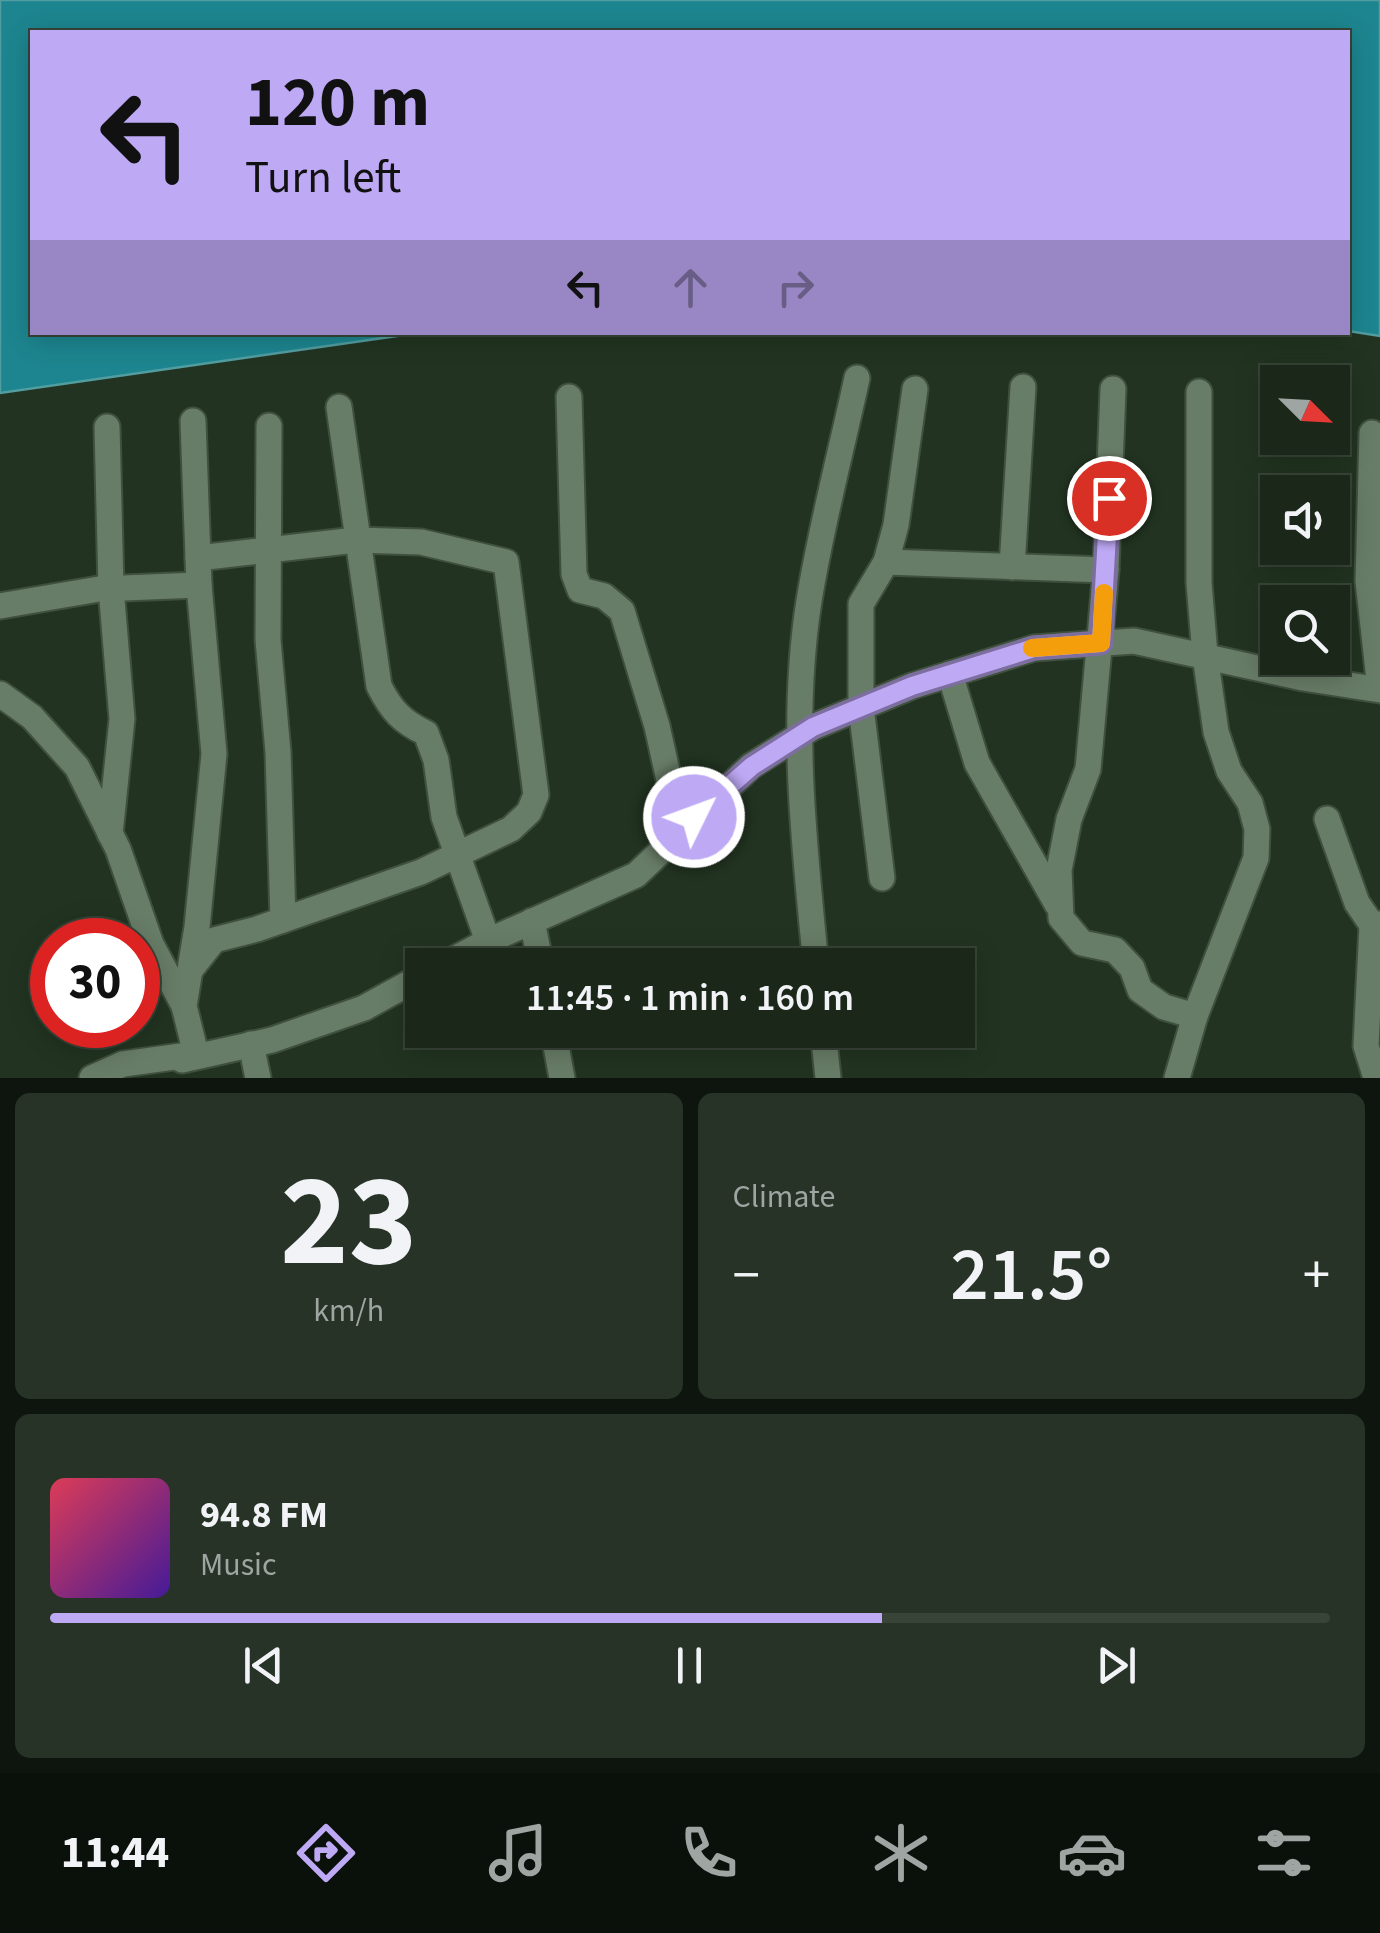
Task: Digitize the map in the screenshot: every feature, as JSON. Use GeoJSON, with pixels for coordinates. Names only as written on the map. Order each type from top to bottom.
{"type":"FeatureCollection","features":[{"type":"Feature","properties":{"kind":"street"},"geometry":{"type":"LineString","coordinates":[[814,948],[802,827],[801,679],[809,602],[857,378]]}},
{"type":"Feature","properties":{"kind":"street"},"geometry":{"type":"LineString","coordinates":[[1012,566],[1023,387]]}},
{"type":"Feature","properties":{"kind":"street"},"geometry":{"type":"LineString","coordinates":[[1114,389],[1101,643],[1088,769],[1069,819],[1060,870],[1061,918],[1082,943],[1114,950],[1132,968],[1140,990],[1164,1007],[1195,1016]]}},
{"type":"Feature","properties":{"kind":"street"},"geometry":{"type":"LineString","coordinates":[[882,878],[861,707],[861,604],[886,562],[896,525],[915,390]]}},
{"type":"Feature","properties":{"kind":"street"},"geometry":{"type":"LineString","coordinates":[[1177,1078],[1195,1016],[1256,858],[1250,803],[1229,771],[1216,732],[1205,655],[1199,583],[1199,392]]}},
{"type":"Feature","properties":{"kind":"street"},"geometry":{"type":"LineString","coordinates":[[569,397],[574,574],[580,590],[604,596],[622,611],[658,726],[677,834]]}},
{"type":"Feature","properties":{"kind":"street"},"geometry":{"type":"LineString","coordinates":[[339,406],[379,686],[391,710],[426,733],[436,760],[444,817],[488,941]]}},
{"type":"Feature","properties":{"kind":"street"},"geometry":{"type":"LineString","coordinates":[[184,1006],[214,754],[198,572],[193,421]]}},
{"type":"Feature","properties":{"kind":"street"},"geometry":{"type":"LineString","coordinates":[[269,426],[268,640],[278,752],[284,920]]}},
{"type":"Feature","properties":{"kind":"street"},"geometry":{"type":"LineString","coordinates":[[107,427],[111,588],[122,719],[110,834]]}},
{"type":"Feature","properties":{"kind":"street"},"geometry":{"type":"LineString","coordinates":[[475,948],[636,875],[752,766],[800,735],[861,707],[1034,648],[1134,641],[1303,678],[1380,690],[1368,581],[1372,434]]}},
{"type":"Feature","properties":{"kind":"street"},"geometry":{"type":"LineString","coordinates":[[0,606],[198,572],[268,550],[356,540],[422,542],[506,562],[536,795],[529,812],[510,828],[421,872],[214,940],[190,969]]}},
{"type":"Feature","properties":{"kind":"street"},"geometry":{"type":"LineString","coordinates":[[886,562],[1106,570]]}},
{"type":"Feature","properties":{"kind":"street"},"geometry":{"type":"LineString","coordinates":[[950,674],[977,763],[1061,911]]}},
{"type":"Feature","properties":{"kind":"street"},"geometry":{"type":"LineString","coordinates":[[0,694],[32,717],[77,767],[110,834],[152,944],[184,1006],[196,1054]]}},
{"type":"Feature","properties":{"kind":"street"},"geometry":{"type":"LineString","coordinates":[[1327,819],[1357,904],[1376,924],[1366,1046],[1376,1078]]}},
{"type":"Feature","properties":{"kind":"street"},"geometry":{"type":"LineString","coordinates":[[532,921],[537,948]]}},
{"type":"Feature","properties":{"kind":"street"},"geometry":{"type":"LineString","coordinates":[[92,1078],[123,1064],[251,1044],[364,1008],[405,985]]}},
{"type":"Feature","properties":{"kind":"street"},"geometry":{"type":"LineString","coordinates":[[251,1044],[258,1078]]}},
{"type":"Feature","properties":{"kind":"street"},"geometry":{"type":"LineString","coordinates":[[556,1048],[562,1078]]}},
{"type":"Feature","properties":{"kind":"street"},"geometry":{"type":"LineString","coordinates":[[825,1048],[828,1078]]}},
{"type":"Feature","properties":{"kind":"street"},"geometry":{"type":"LineString","coordinates":[[135,1078],[196,1054]]}},
{"type":"Feature","properties":{"kind":"water"},"geometry":{"type":"Polygon","coordinates":[[[0,0],[1380,0],[1380,336],[1350,331],[1350,30],[30,30],[30,335],[404,335],[0,393],[0,0]]]}},
{"type":"Feature","properties":{"kind":"slow traffic"},"geometry":{"type":"LineString","coordinates":[[1032,648],[1101,643],[1104,593]]}},
{"type":"Feature","properties":{"kind":"route"},"geometry":{"type":"LineString","coordinates":[[694,817],[752,766],[813,727],[912,686],[1034,648],[1101,643],[1109,498]]}}]}
